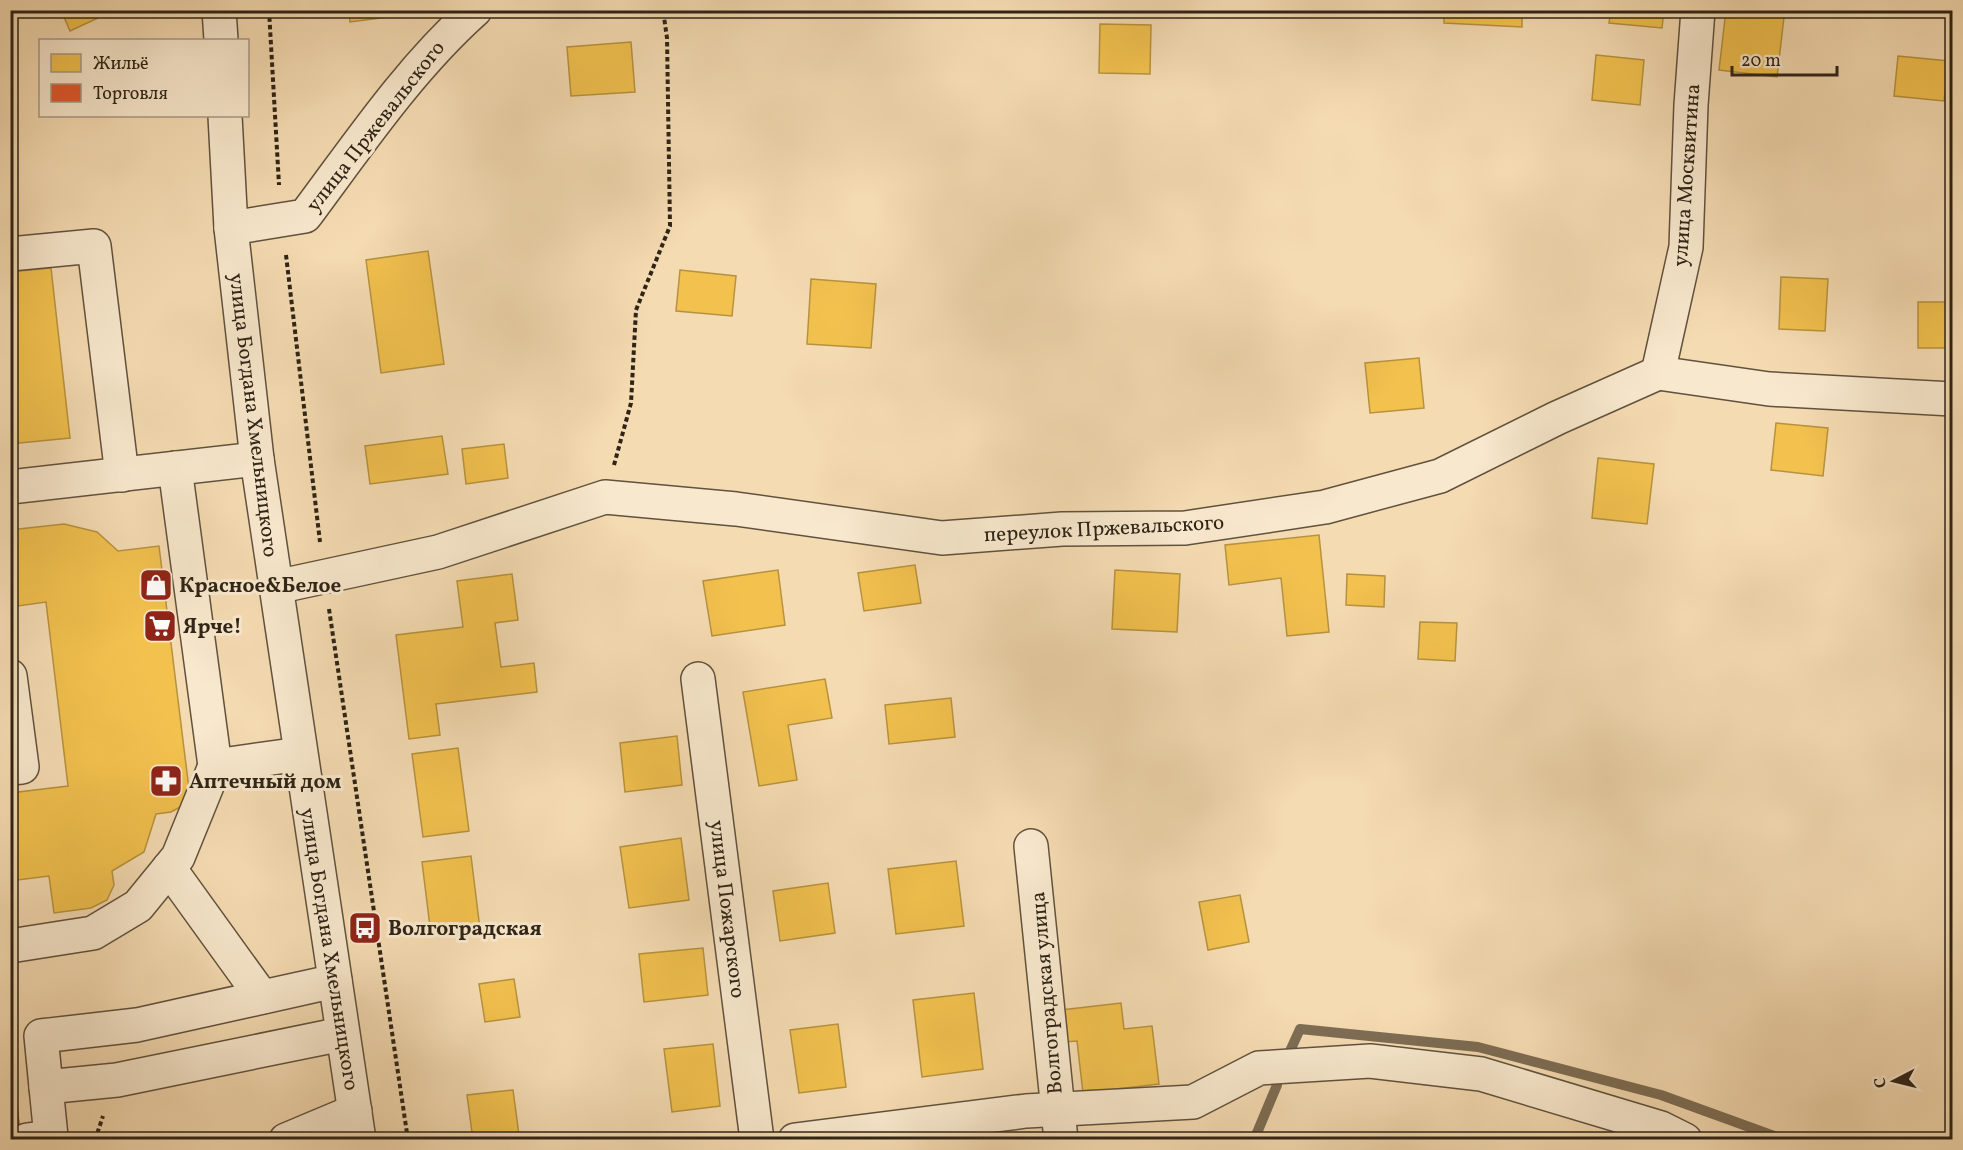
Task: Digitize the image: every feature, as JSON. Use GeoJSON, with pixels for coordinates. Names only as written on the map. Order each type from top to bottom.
{"type":"FeatureCollection","features":[{"type":"Feature","properties":{"kind":"street"},"geometry":{"type":"LineString","coordinates":[[219,10],[221,39]]}},
{"type":"Feature","properties":{"kind":"street","name":"улица Пржевальского"},"geometry":{"type":"LineString","coordinates":[[231,228],[305,216],[366,134],[446,36],[475,10]]}},
{"type":"Feature","properties":{"kind":"street","name":"улица Москвитина"},"geometry":{"type":"LineString","coordinates":[[1658,373],[1686,247],[1691,105],[1698,10]]}},
{"type":"Feature","properties":{"kind":"street","name":"улица Богдана Хмельницкого"},"geometry":{"type":"LineString","coordinates":[[225,117],[231,228],[256,459],[357,1125]]}},
{"type":"Feature","properties":{"kind":"street"},"geometry":{"type":"LineString","coordinates":[[10,254],[94,246],[122,475]]}},
{"type":"Feature","properties":{"kind":"street"},"geometry":{"type":"LineString","coordinates":[[1658,373],[1769,388],[1953,399]]}},
{"type":"Feature","properties":{"kind":"street","name":"переулок Пржевальского"},"geometry":{"type":"LineString","coordinates":[[276,587],[438,552],[605,497],[736,509],[942,538],[1062,529],[1185,528],[1325,507],[1440,476],[1557,418],[1658,373]]}},
{"type":"Feature","properties":{"kind":"street"},"geometry":{"type":"LineString","coordinates":[[10,487],[256,459]]}},
{"type":"Feature","properties":{"kind":"street"},"geometry":{"type":"LineString","coordinates":[[10,946],[93,933],[138,906],[178,857],[215,766],[175,468]]}},
{"type":"Feature","properties":{"kind":"street"},"geometry":{"type":"LineString","coordinates":[[10,676],[22,766],[10,768]]}},
{"type":"Feature","properties":{"kind":"street","name":"улица Пожарского"},"geometry":{"type":"LineString","coordinates":[[698,679],[757,1140]]}},
{"type":"Feature","properties":{"kind":"street"},"geometry":{"type":"LineString","coordinates":[[215,766],[300,754]]}},
{"type":"Feature","properties":{"kind":"street","name":"Волгоградская улица"},"geometry":{"type":"LineString","coordinates":[[1031,846],[1059,1125]]}},
{"type":"Feature","properties":{"kind":"street"},"geometry":{"type":"LineString","coordinates":[[169,868],[262,998]]}},
{"type":"Feature","properties":{"kind":"street"},"geometry":{"type":"LineString","coordinates":[[27,1140],[51,1137],[41,1036],[137,1025],[335,981]]}},
{"type":"Feature","properties":{"kind":"street"},"geometry":{"type":"LineString","coordinates":[[101,1029],[103,1081]]}},
{"type":"Feature","properties":{"kind":"street"},"geometry":{"type":"LineString","coordinates":[[46,1087],[103,1081],[342,1034]]}},
{"type":"Feature","properties":{"kind":"street"},"geometry":{"type":"LineString","coordinates":[[795,1140],[1026,1111],[1059,1125],[1193,1102],[1259,1068],[1370,1060],[1481,1074],[1661,1128],[1685,1140]]}},
{"type":"Feature","properties":{"kind":"street"},"geometry":{"type":"LineString","coordinates":[[286,1140],[357,1125]]}},
{"type":"Feature","properties":{"kind":"path"},"geometry":{"type":"LineString","coordinates":[[605,497],[631,403],[636,310],[670,226],[667,38],[663,10]]}},
{"type":"Feature","properties":{"kind":"building: Жильё"},"geometry":{"type":"Polygon","coordinates":[[[61,10],[110,10],[111,12],[70,31],[61,10]]]}},
{"type":"Feature","properties":{"kind":"building: Жильё"},"geometry":{"type":"Polygon","coordinates":[[[349,10],[395,10],[396,16],[350,22],[349,10]]]}},
{"type":"Feature","properties":{"kind":"building: Жильё"},"geometry":{"type":"Polygon","coordinates":[[[1444,10],[1522,10],[1522,27],[1444,23],[1444,10]]]}},
{"type":"Feature","properties":{"kind":"building: Жильё"},"geometry":{"type":"Polygon","coordinates":[[[1611,10],[1664,10],[1662,28],[1609,23],[1611,10]]]}},
{"type":"Feature","properties":{"kind":"building: Жильё"},"geometry":{"type":"Polygon","coordinates":[[[1726,10],[1784,17],[1777,77],[1719,70],[1726,10]]]}},
{"type":"Feature","properties":{"kind":"building: Жильё"},"geometry":{"type":"Polygon","coordinates":[[[1100,24],[1151,25],[1150,74],[1099,73],[1100,24]]]}},
{"type":"Feature","properties":{"kind":"building: Жильё"},"geometry":{"type":"Polygon","coordinates":[[[631,42],[635,92],[571,96],[567,47],[631,42]]]}},
{"type":"Feature","properties":{"kind":"building: Жильё"},"geometry":{"type":"Polygon","coordinates":[[[1596,55],[1644,60],[1640,105],[1592,100],[1596,55]]]}},
{"type":"Feature","properties":{"kind":"building: Жильё"},"geometry":{"type":"Polygon","coordinates":[[[1898,56],[1949,61],[1944,101],[1894,96],[1898,56]]]}},
{"type":"Feature","properties":{"kind":"building: Жильё"},"geometry":{"type":"Polygon","coordinates":[[[428,251],[444,364],[381,373],[366,260],[428,251]]]}},
{"type":"Feature","properties":{"kind":"building: Жильё"},"geometry":{"type":"Polygon","coordinates":[[[51,268],[70,438],[10,444],[10,272],[51,268]]]}},
{"type":"Feature","properties":{"kind":"building: Жильё"},"geometry":{"type":"Polygon","coordinates":[[[680,270],[736,276],[732,316],[676,311],[680,270]]]}},
{"type":"Feature","properties":{"kind":"building: Жильё"},"geometry":{"type":"Polygon","coordinates":[[[1781,277],[1828,279],[1825,331],[1779,329],[1781,277]]]}},
{"type":"Feature","properties":{"kind":"building: Жильё"},"geometry":{"type":"Polygon","coordinates":[[[811,279],[876,284],[871,348],[807,344],[811,279]]]}},
{"type":"Feature","properties":{"kind":"building: Жильё"},"geometry":{"type":"Polygon","coordinates":[[[1918,302],[1952,302],[1952,348],[1918,348],[1918,302]]]}},
{"type":"Feature","properties":{"kind":"building: Жильё"},"geometry":{"type":"Polygon","coordinates":[[[1419,358],[1424,408],[1370,413],[1365,363],[1419,358]]]}},
{"type":"Feature","properties":{"kind":"building: Жильё"},"geometry":{"type":"Polygon","coordinates":[[[1776,423],[1828,428],[1823,476],[1771,470],[1776,423]]]}},
{"type":"Feature","properties":{"kind":"building: Жильё"},"geometry":{"type":"Polygon","coordinates":[[[442,436],[448,474],[370,484],[365,446],[442,436]]]}},
{"type":"Feature","properties":{"kind":"building: Жильё"},"geometry":{"type":"Polygon","coordinates":[[[504,444],[508,478],[466,484],[462,449],[504,444]]]}},
{"type":"Feature","properties":{"kind":"building: Жильё"},"geometry":{"type":"Polygon","coordinates":[[[1598,458],[1654,464],[1647,524],[1592,518],[1598,458]]]}},
{"type":"Feature","properties":{"kind":"building: Жильё"},"geometry":{"type":"Polygon","coordinates":[[[64,524],[97,532],[118,551],[159,546],[189,789],[184,805],[171,812],[156,814],[144,852],[112,871],[114,885],[107,900],[91,908],[54,913],[49,876],[10,881],[10,793],[68,786],[46,602],[18,606],[10,530],[64,524]]]}},
{"type":"Feature","properties":{"kind":"building: Жильё"},"geometry":{"type":"Polygon","coordinates":[[[1319,535],[1329,632],[1287,636],[1281,578],[1229,585],[1225,545],[1319,535]]]}},
{"type":"Feature","properties":{"kind":"building: Жильё"},"geometry":{"type":"Polygon","coordinates":[[[915,565],[921,603],[864,611],[858,573],[915,565]]]}},
{"type":"Feature","properties":{"kind":"building: Жильё"},"geometry":{"type":"Polygon","coordinates":[[[778,570],[785,625],[712,636],[703,581],[778,570]]]}},
{"type":"Feature","properties":{"kind":"building: Жильё"},"geometry":{"type":"Polygon","coordinates":[[[1115,570],[1180,574],[1177,632],[1112,629],[1115,570]]]}},
{"type":"Feature","properties":{"kind":"building: Жильё"},"geometry":{"type":"Polygon","coordinates":[[[512,574],[518,620],[495,623],[501,667],[534,663],[537,692],[436,704],[440,735],[409,739],[396,635],[463,627],[457,581],[512,574]]]}},
{"type":"Feature","properties":{"kind":"building: Жильё"},"geometry":{"type":"Polygon","coordinates":[[[1347,574],[1385,576],[1384,607],[1346,605],[1347,574]]]}},
{"type":"Feature","properties":{"kind":"building: Жильё"},"geometry":{"type":"Polygon","coordinates":[[[1420,622],[1457,623],[1455,661],[1418,659],[1420,622]]]}},
{"type":"Feature","properties":{"kind":"building: Жильё"},"geometry":{"type":"Polygon","coordinates":[[[825,679],[832,718],[788,725],[797,780],[759,786],[743,692],[825,679]]]}},
{"type":"Feature","properties":{"kind":"building: Жильё"},"geometry":{"type":"Polygon","coordinates":[[[951,698],[955,737],[889,744],[885,705],[951,698]]]}},
{"type":"Feature","properties":{"kind":"building: Жильё"},"geometry":{"type":"Polygon","coordinates":[[[677,736],[682,785],[625,792],[620,743],[677,736]]]}},
{"type":"Feature","properties":{"kind":"building: Жильё"},"geometry":{"type":"Polygon","coordinates":[[[458,748],[469,831],[423,837],[412,754],[458,748]]]}},
{"type":"Feature","properties":{"kind":"building: Жильё"},"geometry":{"type":"Polygon","coordinates":[[[681,838],[689,900],[629,908],[620,847],[681,838]]]}},
{"type":"Feature","properties":{"kind":"building: Жильё"},"geometry":{"type":"Polygon","coordinates":[[[471,856],[480,929],[431,935],[422,862],[471,856]]]}},
{"type":"Feature","properties":{"kind":"building: Жильё"},"geometry":{"type":"Polygon","coordinates":[[[956,861],[964,926],[896,934],[888,869],[956,861]]]}},
{"type":"Feature","properties":{"kind":"building: Жильё"},"geometry":{"type":"Polygon","coordinates":[[[828,883],[835,933],[780,941],[773,891],[828,883]]]}},
{"type":"Feature","properties":{"kind":"building: Жильё"},"geometry":{"type":"Polygon","coordinates":[[[1240,895],[1249,942],[1208,950],[1199,902],[1240,895]]]}},
{"type":"Feature","properties":{"kind":"building: Жильё"},"geometry":{"type":"Polygon","coordinates":[[[703,948],[708,995],[644,1002],[639,954],[703,948]]]}},
{"type":"Feature","properties":{"kind":"building: Жильё"},"geometry":{"type":"Polygon","coordinates":[[[514,979],[520,1017],[485,1022],[479,984],[514,979]]]}},
{"type":"Feature","properties":{"kind":"building: Жильё"},"geometry":{"type":"Polygon","coordinates":[[[974,993],[983,1069],[922,1077],[913,1000],[974,993]]]}},
{"type":"Feature","properties":{"kind":"building: Жильё"},"geometry":{"type":"Polygon","coordinates":[[[1121,1003],[1124,1029],[1152,1026],[1159,1084],[1083,1093],[1077,1041],[1065,1042],[1061,1010],[1121,1003]]]}},
{"type":"Feature","properties":{"kind":"building: Жильё"},"geometry":{"type":"Polygon","coordinates":[[[838,1024],[846,1087],[799,1093],[790,1030],[838,1024]]]}},
{"type":"Feature","properties":{"kind":"building: Жильё"},"geometry":{"type":"Polygon","coordinates":[[[713,1044],[720,1106],[672,1112],[664,1049],[713,1044]]]}},
{"type":"Feature","properties":{"kind":"building: Жильё"},"geometry":{"type":"Polygon","coordinates":[[[513,1090],[519,1135],[473,1140],[467,1095],[513,1090]]]}},
{"type":"Feature","properties":{"kind":"building: Торговля"},"geometry":{"type":"Polygon","coordinates":[[[10,1040],[20,1133],[10,1134],[10,1040]]]}},
{"type":"Feature","properties":{"kind":"waterway"},"geometry":{"type":"LineString","coordinates":[[1290,1051],[1300,1029],[1478,1047],[1661,1095],[1785,1140]]}},
{"type":"Feature","properties":{"kind":"waterway"},"geometry":{"type":"LineString","coordinates":[[1254,1140],[1277,1085]]}},
{"type":"Feature","properties":{"kind":"place","name":"Красное&Белое"},"geometry":{"type":"Point","coordinates":[156,585]}},
{"type":"Feature","properties":{"kind":"place","name":"Ярче!"},"geometry":{"type":"Point","coordinates":[160,626]}},
{"type":"Feature","properties":{"kind":"place","name":"Аптечный дом"},"geometry":{"type":"Point","coordinates":[166,781]}},
{"type":"Feature","properties":{"kind":"place","name":"Волгоградская"},"geometry":{"type":"Point","coordinates":[365,928]}}]}
